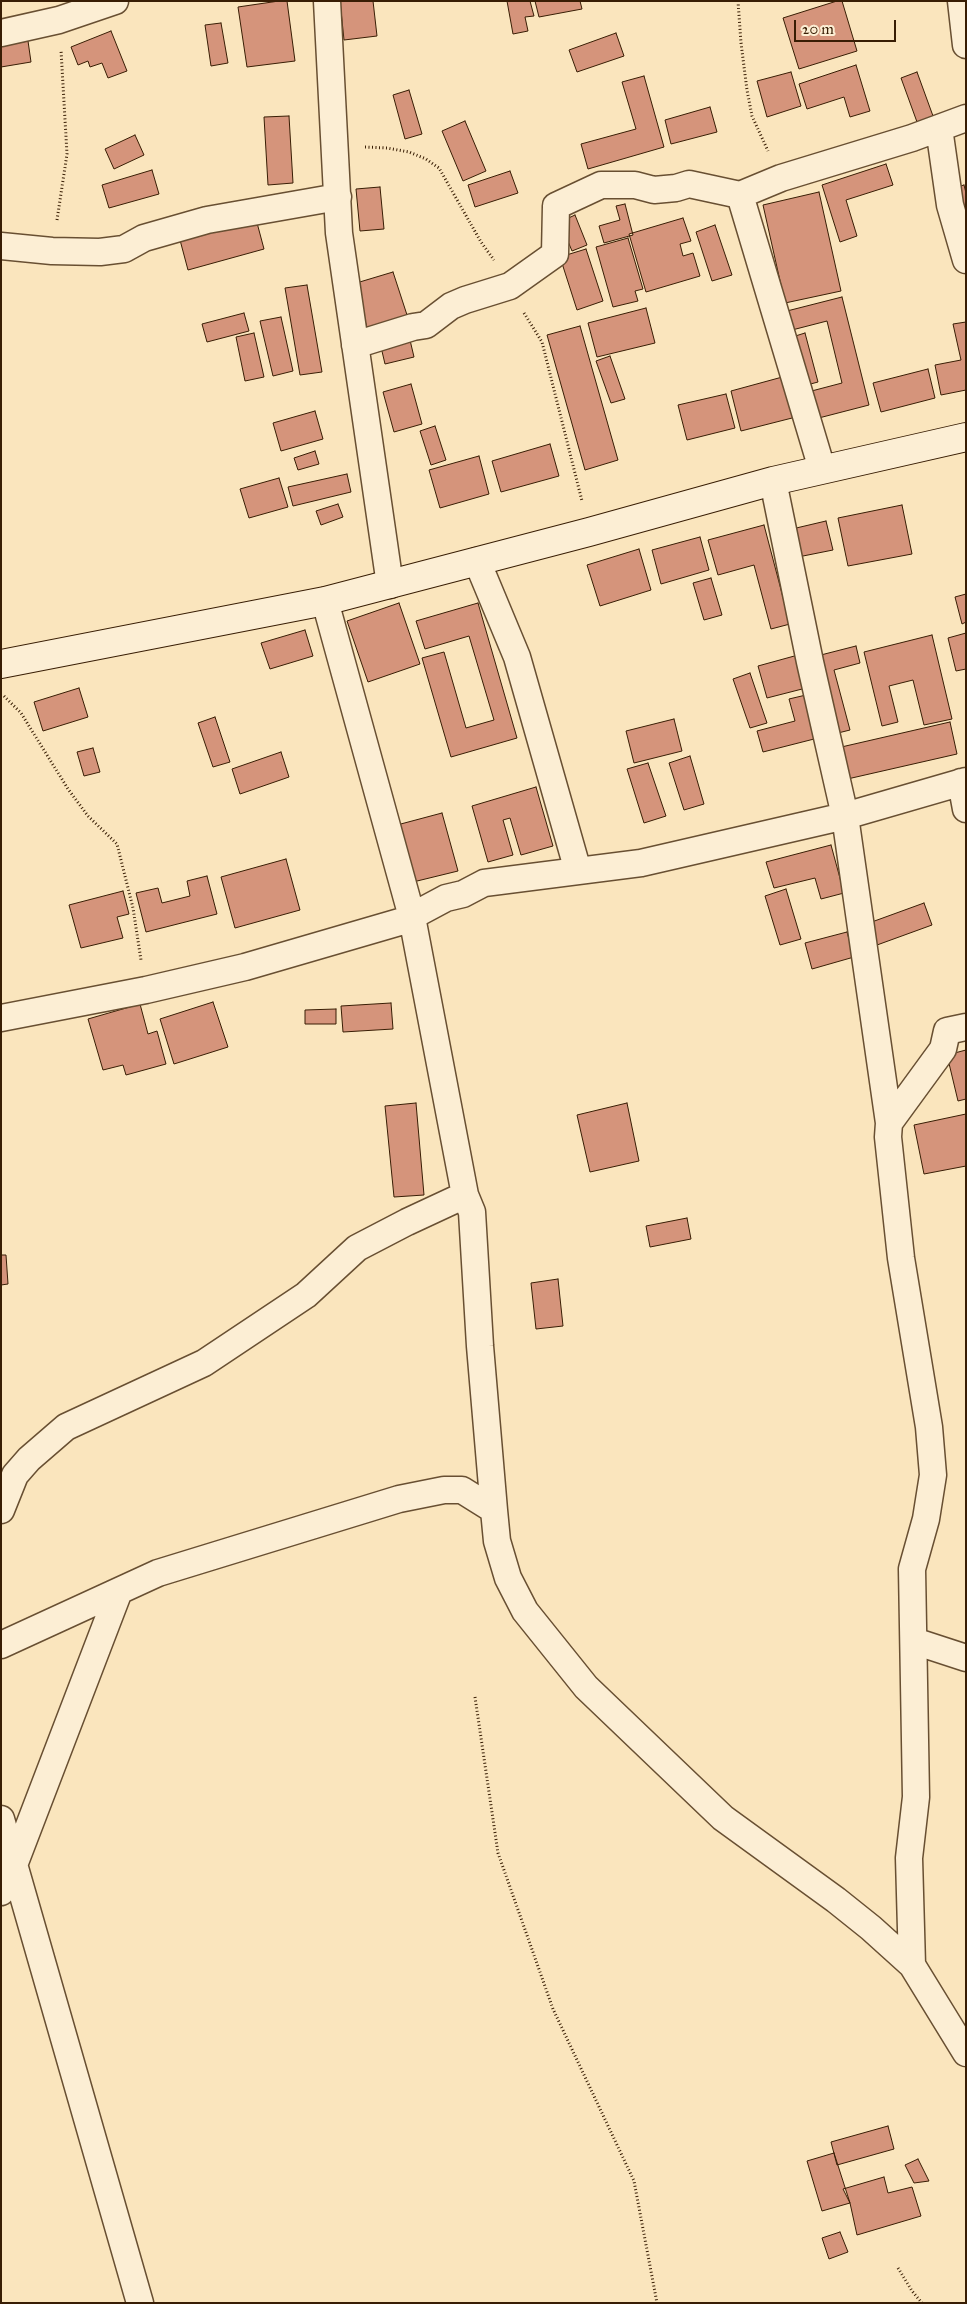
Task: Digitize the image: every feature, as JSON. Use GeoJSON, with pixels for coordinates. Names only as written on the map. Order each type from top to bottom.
{"type":"FeatureCollection","features":[{"type":"Feature","properties":{"kind":"main road"},"geometry":{"type":"LineString","coordinates":[[1,664],[325,601],[773,481],[966,437]]}},
{"type":"Feature","properties":{"kind":"street"},"geometry":{"type":"LineString","coordinates":[[1,33],[59,20],[115,1]]}},
{"type":"Feature","properties":{"kind":"street"},"geometry":{"type":"LineString","coordinates":[[327,1],[339,234],[390,585]]}},
{"type":"Feature","properties":{"kind":"street"},"geometry":{"type":"LineString","coordinates":[[961,1],[966,45]]}},
{"type":"Feature","properties":{"kind":"street"},"geometry":{"type":"LineString","coordinates":[[355,345],[413,327],[426,325],[451,306],[464,300],[510,286],[554,254],[556,206],[601,185],[635,185],[654,190],[676,188],[689,184],[740,195],[781,178],[966,118]]}},
{"type":"Feature","properties":{"kind":"street"},"geometry":{"type":"LineString","coordinates":[[939,128],[950,205],[966,260]]}},
{"type":"Feature","properties":{"kind":"street"},"geometry":{"type":"LineString","coordinates":[[740,195],[822,469]]}},
{"type":"Feature","properties":{"kind":"street"},"geometry":{"type":"LineString","coordinates":[[1,246],[52,251],[100,252],[124,250],[144,238],[207,220],[338,198]]}},
{"type":"Feature","properties":{"kind":"street"},"geometry":{"type":"LineString","coordinates":[[773,481],[810,662],[845,816],[889,1123],[888,1137],[902,1258],[928,1417],[934,1475],[926,1519],[912,1569],[916,1797],[909,1858],[912,1964]]}},
{"type":"Feature","properties":{"kind":"street"},"geometry":{"type":"LineString","coordinates":[[477,561],[516,657],[578,871]]}},
{"type":"Feature","properties":{"kind":"street"},"geometry":{"type":"LineString","coordinates":[[325,601],[412,917],[466,1195],[472,1212],[480,1346],[497,1541],[508,1578],[525,1610],[586,1687],[723,1818],[850,1911],[912,1964],[966,2053]]}},
{"type":"Feature","properties":{"kind":"street"},"geometry":{"type":"LineString","coordinates":[[1,1018],[146,990],[245,967],[412,917],[446,898],[463,894],[484,883],[641,863],[845,816],[963,782],[966,809]]}},
{"type":"Feature","properties":{"kind":"street"},"geometry":{"type":"LineString","coordinates":[[889,1123],[943,1049],[948,1031],[966,1027]]}},
{"type":"Feature","properties":{"kind":"street"},"geometry":{"type":"LineString","coordinates":[[1,1510],[15,1475],[29,1459],[66,1427],[204,1363],[306,1295],[357,1248],[407,1222],[466,1195]]}},
{"type":"Feature","properties":{"kind":"street"},"geometry":{"type":"LineString","coordinates":[[1,1645],[158,1573],[302,1528],[424,1493],[462,1490],[494,1510]]}},
{"type":"Feature","properties":{"kind":"street"},"geometry":{"type":"LineString","coordinates":[[1,1892],[14,1865],[119,1591]]}},
{"type":"Feature","properties":{"kind":"street"},"geometry":{"type":"LineString","coordinates":[[914,1641],[966,1658]]}},
{"type":"Feature","properties":{"kind":"street"},"geometry":{"type":"LineString","coordinates":[[1,1819],[140,2303]]}},
{"type":"Feature","properties":{"kind":"path"},"geometry":{"type":"LineString","coordinates":[[738,1],[740,43],[752,116],[781,178]]}},
{"type":"Feature","properties":{"kind":"path"},"geometry":{"type":"LineString","coordinates":[[52,251],[67,154],[59,20]]}},
{"type":"Feature","properties":{"kind":"path"},"geometry":{"type":"LineString","coordinates":[[1,694],[21,713],[68,789],[88,816],[117,844],[133,908],[146,990]]}},
{"type":"Feature","properties":{"kind":"path"},"geometry":{"type":"LineString","coordinates":[[475,1697],[498,1853],[553,2009],[634,2181],[658,2303]]}},
{"type":"Feature","properties":{"kind":"path"},"geometry":{"type":"LineString","coordinates":[[898,2268],[922,2303]]}},
{"type":"Feature","properties":{"kind":"building"},"geometry":{"type":"Polygon","coordinates":[[[287,1],[295,61],[247,67],[238,7],[287,1]]]}},
{"type":"Feature","properties":{"kind":"building"},"geometry":{"type":"Polygon","coordinates":[[[340,1],[373,1],[377,36],[344,40],[340,1]]]}},
{"type":"Feature","properties":{"kind":"building"},"geometry":{"type":"Polygon","coordinates":[[[507,1],[530,1],[534,16],[525,17],[528,31],[513,34],[507,1]]]}},
{"type":"Feature","properties":{"kind":"building"},"geometry":{"type":"Polygon","coordinates":[[[535,1],[580,1],[582,9],[539,17],[535,1]]]}},
{"type":"Feature","properties":{"kind":"building"},"geometry":{"type":"Polygon","coordinates":[[[842,1],[857,51],[799,69],[783,18],[842,1]]]}},
{"type":"Feature","properties":{"kind":"building"},"geometry":{"type":"Polygon","coordinates":[[[221,23],[228,63],[211,66],[205,25],[221,23]]]}},
{"type":"Feature","properties":{"kind":"building"},"geometry":{"type":"Polygon","coordinates":[[[111,31],[127,71],[108,78],[102,63],[90,67],[88,61],[78,65],[71,47],[111,31]]]}},
{"type":"Feature","properties":{"kind":"building"},"geometry":{"type":"Polygon","coordinates":[[[616,33],[624,56],[577,72],[569,50],[616,33]]]}},
{"type":"Feature","properties":{"kind":"building"},"geometry":{"type":"Polygon","coordinates":[[[28,41],[31,62],[1,67],[1,46],[28,41]]]}},
{"type":"Feature","properties":{"kind":"building"},"geometry":{"type":"Polygon","coordinates":[[[856,65],[870,111],[850,117],[844,97],[807,109],[799,84],[856,65]]]}},
{"type":"Feature","properties":{"kind":"building"},"geometry":{"type":"Polygon","coordinates":[[[791,72],[801,106],[767,117],[757,81],[791,72]]]}},
{"type":"Feature","properties":{"kind":"building"},"geometry":{"type":"Polygon","coordinates":[[[917,72],[933,116],[917,122],[901,78],[917,72]]]}},
{"type":"Feature","properties":{"kind":"building"},"geometry":{"type":"Polygon","coordinates":[[[644,76],[664,147],[588,169],[581,144],[636,129],[622,82],[644,76]]]}},
{"type":"Feature","properties":{"kind":"building"},"geometry":{"type":"Polygon","coordinates":[[[409,90],[422,134],[405,139],[393,95],[409,90]]]}},
{"type":"Feature","properties":{"kind":"building"},"geometry":{"type":"Polygon","coordinates":[[[710,107],[717,132],[671,144],[665,120],[710,107]]]}},
{"type":"Feature","properties":{"kind":"building"},"geometry":{"type":"Polygon","coordinates":[[[289,116],[293,183],[268,185],[264,117],[289,116]]]}},
{"type":"Feature","properties":{"kind":"building"},"geometry":{"type":"Polygon","coordinates":[[[465,121],[486,171],[463,181],[442,131],[465,121]]]}},
{"type":"Feature","properties":{"kind":"building"},"geometry":{"type":"Polygon","coordinates":[[[135,135],[144,155],[114,169],[105,149],[135,135]]]}},
{"type":"Feature","properties":{"kind":"building"},"geometry":{"type":"Polygon","coordinates":[[[886,164],[893,185],[846,200],[857,236],[840,242],[822,185],[886,164]]]}},
{"type":"Feature","properties":{"kind":"building"},"geometry":{"type":"Polygon","coordinates":[[[152,170],[159,194],[109,208],[102,185],[152,170]]]}},
{"type":"Feature","properties":{"kind":"building"},"geometry":{"type":"Polygon","coordinates":[[[510,171],[518,193],[475,207],[468,185],[510,171]]]}},
{"type":"Feature","properties":{"kind":"building"},"geometry":{"type":"Polygon","coordinates":[[[964,185],[966,193],[966,227],[954,188],[964,185]]]}},
{"type":"Feature","properties":{"kind":"building"},"geometry":{"type":"Polygon","coordinates":[[[380,187],[384,229],[360,231],[356,189],[380,187]]]}},
{"type":"Feature","properties":{"kind":"building"},"geometry":{"type":"Polygon","coordinates":[[[819,192],[841,291],[785,303],[763,205],[819,192]]]}},
{"type":"Feature","properties":{"kind":"building"},"geometry":{"type":"Polygon","coordinates":[[[625,204],[633,235],[604,243],[599,226],[620,220],[616,206],[625,204]]]}},
{"type":"Feature","properties":{"kind":"building"},"geometry":{"type":"Polygon","coordinates":[[[575,215],[587,245],[572,251],[560,222],[575,215]]]}},
{"type":"Feature","properties":{"kind":"building"},"geometry":{"type":"Polygon","coordinates":[[[683,218],[691,241],[680,244],[683,256],[693,253],[700,276],[646,292],[629,234],[683,218]]]}},
{"type":"Feature","properties":{"kind":"building"},"geometry":{"type":"Polygon","coordinates":[[[256,219],[264,249],[188,270],[180,240],[256,219]]]}},
{"type":"Feature","properties":{"kind":"building"},"geometry":{"type":"Polygon","coordinates":[[[715,225],[732,275],[712,281],[696,232],[715,225]]]}},
{"type":"Feature","properties":{"kind":"building"},"geometry":{"type":"Polygon","coordinates":[[[628,238],[643,289],[635,291],[638,301],[613,307],[596,247],[628,238]]]}},
{"type":"Feature","properties":{"kind":"building"},"geometry":{"type":"Polygon","coordinates":[[[586,249],[603,301],[577,310],[560,257],[586,249]]]}},
{"type":"Feature","properties":{"kind":"building"},"geometry":{"type":"Polygon","coordinates":[[[393,272],[408,318],[368,330],[353,284],[393,272]]]}},
{"type":"Feature","properties":{"kind":"building"},"geometry":{"type":"Polygon","coordinates":[[[307,285],[322,372],[300,375],[285,288],[307,285]]]}},
{"type":"Feature","properties":{"kind":"building"},"geometry":{"type":"Polygon","coordinates":[[[842,297],[869,405],[811,420],[804,393],[842,383],[827,321],[792,330],[787,311],[842,297]]]}},
{"type":"Feature","properties":{"kind":"building"},"geometry":{"type":"Polygon","coordinates":[[[646,308],[655,343],[597,357],[588,323],[646,308]]]}},
{"type":"Feature","properties":{"kind":"building"},"geometry":{"type":"Polygon","coordinates":[[[244,313],[249,331],[207,342],[202,324],[244,313]]]}},
{"type":"Feature","properties":{"kind":"building"},"geometry":{"type":"Polygon","coordinates":[[[281,317],[293,371],[273,376],[260,321],[281,317]]]}},
{"type":"Feature","properties":{"kind":"building"},"geometry":{"type":"Polygon","coordinates":[[[966,322],[966,390],[941,395],[935,365],[961,360],[953,324],[966,322]]]}},
{"type":"Feature","properties":{"kind":"building"},"geometry":{"type":"Polygon","coordinates":[[[580,326],[618,460],[585,470],[547,335],[580,326]]]}},
{"type":"Feature","properties":{"kind":"building"},"geometry":{"type":"Polygon","coordinates":[[[254,333],[264,377],[245,381],[236,337],[254,333]]]}},
{"type":"Feature","properties":{"kind":"building"},"geometry":{"type":"Polygon","coordinates":[[[805,333],[818,382],[803,386],[789,338],[805,333]]]}},
{"type":"Feature","properties":{"kind":"building"},"geometry":{"type":"Polygon","coordinates":[[[410,340],[414,357],[385,364],[381,347],[410,340]]]}},
{"type":"Feature","properties":{"kind":"building"},"geometry":{"type":"Polygon","coordinates":[[[610,356],[625,399],[611,403],[596,361],[610,356]]]}},
{"type":"Feature","properties":{"kind":"building"},"geometry":{"type":"Polygon","coordinates":[[[928,369],[935,398],[881,412],[873,383],[928,369]]]}},
{"type":"Feature","properties":{"kind":"building"},"geometry":{"type":"Polygon","coordinates":[[[786,376],[796,417],[741,431],[731,391],[786,376]]]}},
{"type":"Feature","properties":{"kind":"building"},"geometry":{"type":"Polygon","coordinates":[[[411,384],[422,424],[394,432],[383,392],[411,384]]]}},
{"type":"Feature","properties":{"kind":"building"},"geometry":{"type":"Polygon","coordinates":[[[726,394],[735,428],[687,440],[678,405],[726,394]]]}},
{"type":"Feature","properties":{"kind":"building"},"geometry":{"type":"Polygon","coordinates":[[[315,411],[323,439],[281,451],[273,423],[315,411]]]}},
{"type":"Feature","properties":{"kind":"building"},"geometry":{"type":"Polygon","coordinates":[[[435,426],[446,460],[431,465],[420,431],[435,426]]]}},
{"type":"Feature","properties":{"kind":"building"},"geometry":{"type":"Polygon","coordinates":[[[550,444],[559,476],[501,492],[492,461],[550,444]]]}},
{"type":"Feature","properties":{"kind":"building"},"geometry":{"type":"Polygon","coordinates":[[[315,451],[319,464],[298,470],[294,458],[315,451]]]}},
{"type":"Feature","properties":{"kind":"building"},"geometry":{"type":"Polygon","coordinates":[[[479,456],[489,494],[440,508],[429,470],[479,456]]]}},
{"type":"Feature","properties":{"kind":"building"},"geometry":{"type":"Polygon","coordinates":[[[347,474],[351,492],[293,506],[288,487],[347,474]]]}},
{"type":"Feature","properties":{"kind":"building"},"geometry":{"type":"Polygon","coordinates":[[[279,478],[288,507],[249,518],[240,489],[279,478]]]}},
{"type":"Feature","properties":{"kind":"building"},"geometry":{"type":"Polygon","coordinates":[[[338,504],[343,517],[321,525],[316,511],[338,504]]]}},
{"type":"Feature","properties":{"kind":"building"},"geometry":{"type":"Polygon","coordinates":[[[902,505],[912,554],[848,566],[838,518],[902,505]]]}},
{"type":"Feature","properties":{"kind":"building"},"geometry":{"type":"Polygon","coordinates":[[[826,521],[833,550],[798,557],[792,529],[826,521]]]}},
{"type":"Feature","properties":{"kind":"building"},"geometry":{"type":"Polygon","coordinates":[[[764,525],[790,624],[771,629],[754,565],[718,575],[708,540],[764,525]]]}},
{"type":"Feature","properties":{"kind":"building"},"geometry":{"type":"Polygon","coordinates":[[[700,537],[709,570],[661,584],[652,550],[700,537]]]}},
{"type":"Feature","properties":{"kind":"building"},"geometry":{"type":"Polygon","coordinates":[[[639,549],[651,590],[600,606],[587,565],[639,549]]]}},
{"type":"Feature","properties":{"kind":"building"},"geometry":{"type":"Polygon","coordinates":[[[711,578],[722,615],[704,620],[693,583],[711,578]]]}},
{"type":"Feature","properties":{"kind":"building"},"geometry":{"type":"Polygon","coordinates":[[[966,594],[966,622],[962,624],[955,597],[966,594]]]}},
{"type":"Feature","properties":{"kind":"building"},"geometry":{"type":"Polygon","coordinates":[[[399,603],[420,664],[368,682],[347,621],[399,603]]]}},
{"type":"Feature","properties":{"kind":"building"},"geometry":{"type":"Polygon","coordinates":[[[478,603],[517,738],[451,757],[422,658],[444,652],[466,728],[494,720],[469,636],[425,649],[416,621],[478,603]]]}},
{"type":"Feature","properties":{"kind":"building"},"geometry":{"type":"Polygon","coordinates":[[[305,630],[313,656],[270,669],[261,643],[305,630]]]}},
{"type":"Feature","properties":{"kind":"building"},"geometry":{"type":"Polygon","coordinates":[[[966,633],[966,669],[956,671],[948,638],[966,633]]]}},
{"type":"Feature","properties":{"kind":"building"},"geometry":{"type":"Polygon","coordinates":[[[932,635],[952,719],[924,725],[913,680],[889,686],[898,722],[882,726],[864,652],[932,635]]]}},
{"type":"Feature","properties":{"kind":"building"},"geometry":{"type":"Polygon","coordinates":[[[856,646],[860,663],[834,670],[850,730],[834,734],[813,657],[856,646]]]}},
{"type":"Feature","properties":{"kind":"building"},"geometry":{"type":"Polygon","coordinates":[[[798,655],[806,688],[767,698],[758,666],[798,655]]]}},
{"type":"Feature","properties":{"kind":"building"},"geometry":{"type":"Polygon","coordinates":[[[750,673],[767,723],[750,728],[733,679],[750,673]]]}},
{"type":"Feature","properties":{"kind":"building"},"geometry":{"type":"Polygon","coordinates":[[[79,688],[88,717],[43,731],[34,702],[79,688]]]}},
{"type":"Feature","properties":{"kind":"building"},"geometry":{"type":"Polygon","coordinates":[[[806,695],[818,738],[763,752],[757,731],[795,721],[789,699],[806,695]]]}},
{"type":"Feature","properties":{"kind":"building"},"geometry":{"type":"Polygon","coordinates":[[[215,717],[230,762],[213,767],[198,723],[215,717]]]}},
{"type":"Feature","properties":{"kind":"building"},"geometry":{"type":"Polygon","coordinates":[[[674,719],[682,751],[634,763],[626,731],[674,719]]]}},
{"type":"Feature","properties":{"kind":"building"},"geometry":{"type":"Polygon","coordinates":[[[950,722],[957,754],[843,780],[837,748],[950,722]]]}},
{"type":"Feature","properties":{"kind":"building"},"geometry":{"type":"Polygon","coordinates":[[[93,748],[100,772],[84,776],[77,752],[93,748]]]}},
{"type":"Feature","properties":{"kind":"building"},"geometry":{"type":"Polygon","coordinates":[[[281,752],[289,777],[240,794],[232,769],[281,752]]]}},
{"type":"Feature","properties":{"kind":"building"},"geometry":{"type":"Polygon","coordinates":[[[690,756],[704,804],[684,810],[669,763],[690,756]]]}},
{"type":"Feature","properties":{"kind":"building"},"geometry":{"type":"Polygon","coordinates":[[[648,763],[666,816],[644,823],[627,769],[648,763]]]}},
{"type":"Feature","properties":{"kind":"building"},"geometry":{"type":"Polygon","coordinates":[[[536,787],[553,846],[521,855],[510,818],[503,820],[513,855],[488,862],[472,806],[536,787]]]}},
{"type":"Feature","properties":{"kind":"building"},"geometry":{"type":"Polygon","coordinates":[[[442,813],[458,871],[413,882],[397,825],[442,813]]]}},
{"type":"Feature","properties":{"kind":"building"},"geometry":{"type":"Polygon","coordinates":[[[831,845],[844,893],[821,899],[815,878],[774,888],[766,862],[831,845]]]}},
{"type":"Feature","properties":{"kind":"building"},"geometry":{"type":"Polygon","coordinates":[[[286,859],[300,910],[235,928],[221,877],[286,859]]]}},
{"type":"Feature","properties":{"kind":"building"},"geometry":{"type":"Polygon","coordinates":[[[207,876],[217,914],[146,932],[136,893],[158,888],[162,903],[190,896],[187,881],[207,876]]]}},
{"type":"Feature","properties":{"kind":"building"},"geometry":{"type":"Polygon","coordinates":[[[786,889],[801,939],[780,945],[765,896],[786,889]]]}},
{"type":"Feature","properties":{"kind":"building"},"geometry":{"type":"Polygon","coordinates":[[[123,891],[129,914],[117,917],[123,938],[81,948],[69,905],[123,891]]]}},
{"type":"Feature","properties":{"kind":"building"},"geometry":{"type":"Polygon","coordinates":[[[924,903],[932,925],[877,945],[869,923],[924,903]]]}},
{"type":"Feature","properties":{"kind":"building"},"geometry":{"type":"Polygon","coordinates":[[[847,932],[854,957],[812,969],[805,943],[847,932]]]}},
{"type":"Feature","properties":{"kind":"building"},"geometry":{"type":"Polygon","coordinates":[[[213,1002],[228,1047],[174,1064],[160,1019],[213,1002]]]}},
{"type":"Feature","properties":{"kind":"building"},"geometry":{"type":"Polygon","coordinates":[[[391,1003],[393,1029],[343,1032],[341,1006],[391,1003]]]}},
{"type":"Feature","properties":{"kind":"building"},"geometry":{"type":"Polygon","coordinates":[[[140,1004],[148,1034],[157,1031],[166,1064],[126,1075],[123,1065],[103,1070],[88,1019],[140,1004]]]}},
{"type":"Feature","properties":{"kind":"building"},"geometry":{"type":"Polygon","coordinates":[[[336,1009],[336,1024],[305,1024],[305,1010],[336,1009]]]}},
{"type":"Feature","properties":{"kind":"building"},"geometry":{"type":"Polygon","coordinates":[[[966,1050],[966,1099],[958,1101],[947,1055],[966,1050]]]}},
{"type":"Feature","properties":{"kind":"building"},"geometry":{"type":"Polygon","coordinates":[[[416,1103],[424,1195],[394,1197],[385,1106],[416,1103]]]}},
{"type":"Feature","properties":{"kind":"building"},"geometry":{"type":"Polygon","coordinates":[[[627,1103],[639,1161],[590,1172],[577,1115],[627,1103]]]}},
{"type":"Feature","properties":{"kind":"building"},"geometry":{"type":"Polygon","coordinates":[[[966,1114],[966,1166],[924,1174],[914,1125],[966,1114]]]}},
{"type":"Feature","properties":{"kind":"building"},"geometry":{"type":"Polygon","coordinates":[[[687,1218],[691,1239],[650,1247],[646,1226],[687,1218]]]}},
{"type":"Feature","properties":{"kind":"building"},"geometry":{"type":"Polygon","coordinates":[[[1,1255],[6,1255],[8,1284],[1,1285],[1,1255]]]}},
{"type":"Feature","properties":{"kind":"building"},"geometry":{"type":"Polygon","coordinates":[[[558,1279],[563,1326],[536,1329],[531,1283],[558,1279]]]}},
{"type":"Feature","properties":{"kind":"building"},"geometry":{"type":"Polygon","coordinates":[[[888,2126],[894,2149],[837,2165],[831,2142],[888,2126]]]}},
{"type":"Feature","properties":{"kind":"building"},"geometry":{"type":"Polygon","coordinates":[[[834,2153],[850,2203],[822,2211],[807,2161],[834,2153]]]}},
{"type":"Feature","properties":{"kind":"building"},"geometry":{"type":"Polygon","coordinates":[[[918,2159],[929,2181],[914,2183],[905,2165],[918,2159]]]}},
{"type":"Feature","properties":{"kind":"building"},"geometry":{"type":"Polygon","coordinates":[[[884,2177],[888,2193],[912,2187],[921,2216],[857,2235],[850,2203],[843,2189],[884,2177]]]}},
{"type":"Feature","properties":{"kind":"building"},"geometry":{"type":"Polygon","coordinates":[[[840,2232],[848,2252],[829,2259],[822,2238],[840,2232]]]}}]}
